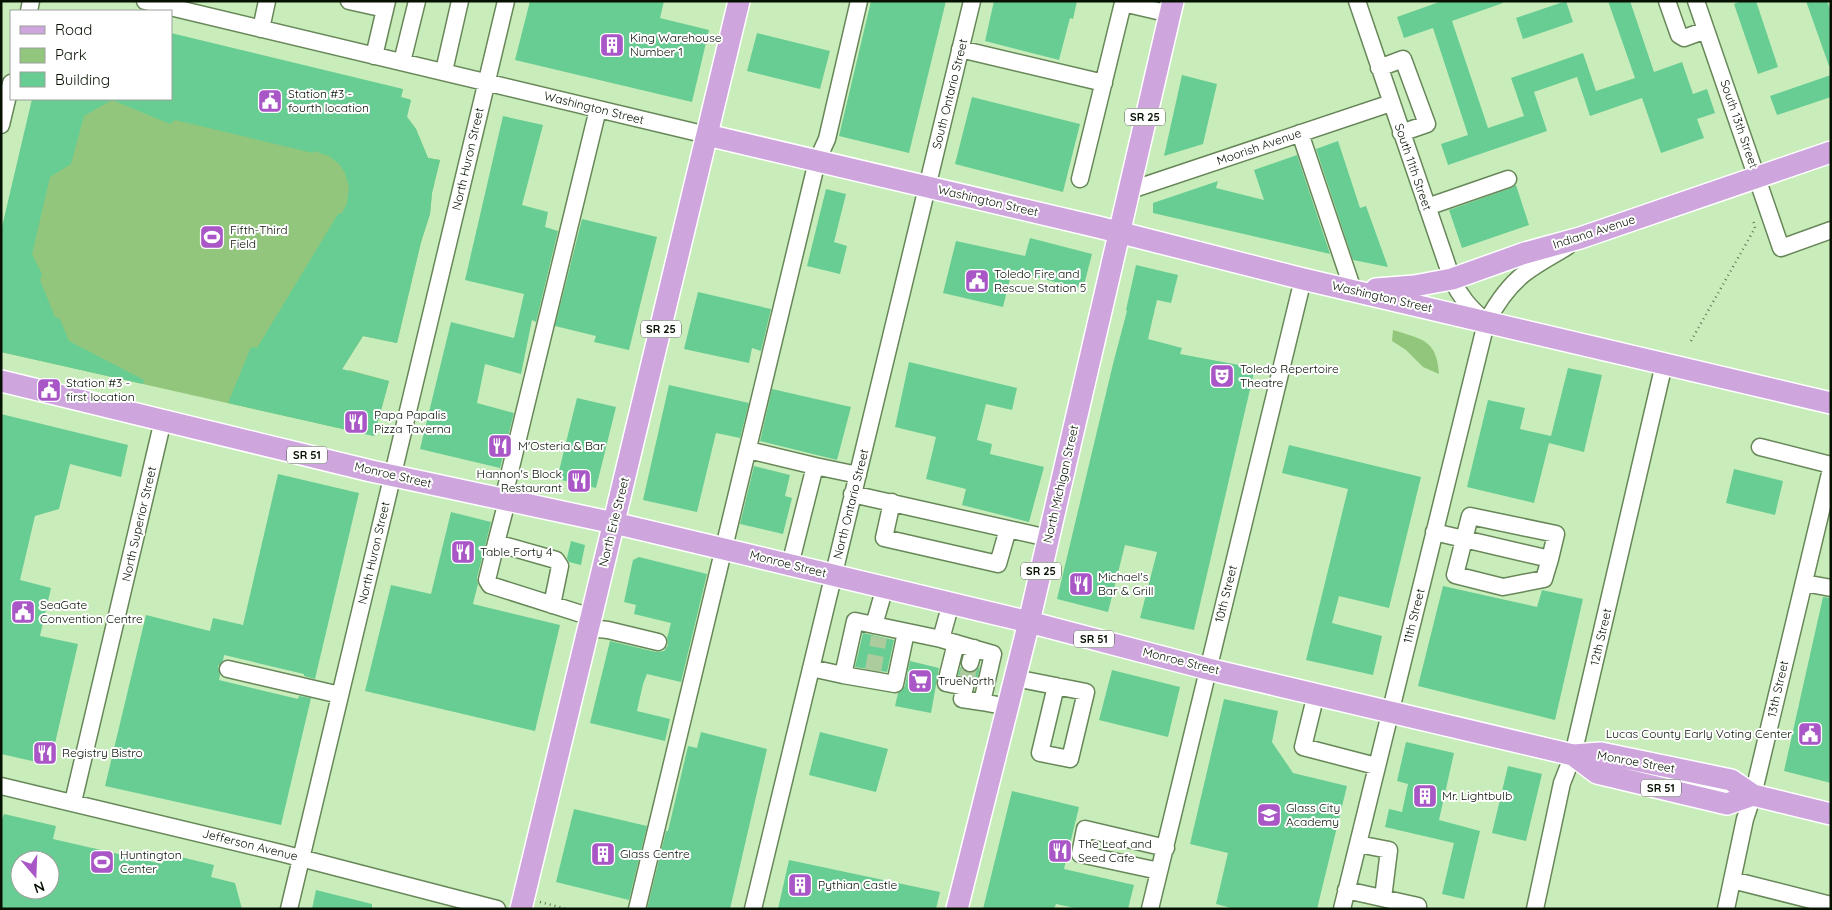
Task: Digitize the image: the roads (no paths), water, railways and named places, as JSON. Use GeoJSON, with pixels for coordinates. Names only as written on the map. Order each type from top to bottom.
{"type":"FeatureCollection","features":[{"type":"Feature","properties":{"kind":"main road","name":"SR 25"},"geometry":{"type":"LineString","coordinates":[[707,135],[739,1]]}},
{"type":"Feature","properties":{"kind":"main road","name":"SR 25"},"geometry":{"type":"LineString","coordinates":[[1119,232],[1171,8]]}},
{"type":"Feature","properties":{"kind":"main road","name":"Washington Street"},"geometry":{"type":"LineString","coordinates":[[707,135],[1119,232],[1303,279],[1831,403]]}},
{"type":"Feature","properties":{"kind":"main road","name":"North Erie Street"},"geometry":{"type":"LineString","coordinates":[[521,909],[707,135]]}},
{"type":"Feature","properties":{"kind":"main road","name":"Indiana Avenue"},"geometry":{"type":"LineString","coordinates":[[1353,290],[1414,286],[1452,279],[1525,253],[1580,238],[1831,152]]}},
{"type":"Feature","properties":{"kind":"main road","name":"North Michigan Street"},"geometry":{"type":"LineString","coordinates":[[957,909],[1029,622],[1119,232]]}},
{"type":"Feature","properties":{"kind":"main road","name":"Monroe Street"},"geometry":{"type":"LineString","coordinates":[[1,380],[392,475],[614,523],[951,603],[1208,668],[1573,755],[1601,753],[1731,780],[1753,795],[1831,814]]}},
{"type":"Feature","properties":{"kind":"street","name":"Washington Street"},"geometry":{"type":"LineString","coordinates":[[145,1],[707,135]]}},
{"type":"Feature","properties":{"kind":"street"},"geometry":{"type":"LineString","coordinates":[[261,29],[267,1]]}},
{"type":"Feature","properties":{"kind":"street"},"geometry":{"type":"LineString","coordinates":[[350,1],[386,5],[374,56]]}},
{"type":"Feature","properties":{"kind":"street"},"geometry":{"type":"LineString","coordinates":[[402,62],[417,1]]}},
{"type":"Feature","properties":{"kind":"street"},"geometry":{"type":"LineString","coordinates":[[444,72],[460,1]]}},
{"type":"Feature","properties":{"kind":"street","name":"North Huron Street"},"geometry":{"type":"LineString","coordinates":[[289,909],[506,1]]}},
{"type":"Feature","properties":{"kind":"street"},"geometry":{"type":"LineString","coordinates":[[637,909],[817,161],[827,139],[858,1]]}},
{"type":"Feature","properties":{"kind":"street","name":"South Ontario Street"},"geometry":{"type":"LineString","coordinates":[[927,187],[972,1]]}},
{"type":"Feature","properties":{"kind":"street","name":"South 11th Street"},"geometry":{"type":"LineString","coordinates":[[1356,1],[1452,279],[1459,294],[1468,306],[1486,322]]}},
{"type":"Feature","properties":{"kind":"street"},"geometry":{"type":"LineString","coordinates":[[1667,1],[1679,35],[1684,38],[1706,30]]}},
{"type":"Feature","properties":{"kind":"street","name":"South 13th Street"},"geometry":{"type":"LineString","coordinates":[[1696,1],[1781,248],[1831,230]]}},
{"type":"Feature","properties":{"kind":"street"},"geometry":{"type":"LineString","coordinates":[[1080,179],[1123,3],[1171,8]]}},
{"type":"Feature","properties":{"kind":"street"},"geometry":{"type":"LineString","coordinates":[[960,49],[1104,83]]}},
{"type":"Feature","properties":{"kind":"street"},"geometry":{"type":"LineString","coordinates":[[1379,68],[1403,59],[1427,124],[1402,134]]}},
{"type":"Feature","properties":{"kind":"street"},"geometry":{"type":"LineString","coordinates":[[1,125],[10,87]]}},
{"type":"Feature","properties":{"kind":"street","name":"Moorish Avenue"},"geometry":{"type":"LineString","coordinates":[[1128,191],[1391,103]]}},
{"type":"Feature","properties":{"kind":"street"},"geometry":{"type":"LineString","coordinates":[[598,109],[487,580],[490,585],[552,605],[608,630],[658,642]]}},
{"type":"Feature","properties":{"kind":"street"},"geometry":{"type":"LineString","coordinates":[[1300,133],[1353,290]]}},
{"type":"Feature","properties":{"kind":"street"},"geometry":{"type":"LineString","coordinates":[[1427,207],[1508,179]]}},
{"type":"Feature","properties":{"kind":"street","name":"North Ontario Street"},"geometry":{"type":"LineString","coordinates":[[753,909],[927,187]]}},
{"type":"Feature","properties":{"kind":"street","name":"11th Street"},"geometry":{"type":"LineString","coordinates":[[1342,909],[1486,322],[1500,300],[1518,279],[1580,238]]}},
{"type":"Feature","properties":{"kind":"street","name":"10th Street"},"geometry":{"type":"LineString","coordinates":[[1150,909],[1303,279]]}},
{"type":"Feature","properties":{"kind":"street","name":"12th Street"},"geometry":{"type":"LineString","coordinates":[[1535,909],[1562,783],[1573,755],[1664,364]]}},
{"type":"Feature","properties":{"kind":"street","name":"North Superior Street"},"geometry":{"type":"LineString","coordinates":[[72,802],[163,420]]}},
{"type":"Feature","properties":{"kind":"street"},"geometry":{"type":"LineString","coordinates":[[1760,447],[1831,465]]}},
{"type":"Feature","properties":{"kind":"street"},"geometry":{"type":"LineString","coordinates":[[748,450],[858,476]]}},
{"type":"Feature","properties":{"kind":"street"},"geometry":{"type":"LineString","coordinates":[[790,565],[815,466]]}},
{"type":"Feature","properties":{"kind":"street","name":"13th Street"},"geometry":{"type":"LineString","coordinates":[[1726,909],[1745,819],[1753,795],[1831,469]]}},
{"type":"Feature","properties":{"kind":"street"},"geometry":{"type":"LineString","coordinates":[[852,494],[1048,538]]}},
{"type":"Feature","properties":{"kind":"street"},"geometry":{"type":"LineString","coordinates":[[892,502],[884,538],[998,564],[1008,528]]}},
{"type":"Feature","properties":{"kind":"street"},"geometry":{"type":"LineString","coordinates":[[1470,516],[1556,534],[1550,559],[1544,578],[1503,587],[1454,575],[1470,516]]}},
{"type":"Feature","properties":{"kind":"street"},"geometry":{"type":"LineString","coordinates":[[1434,532],[1550,559]]}},
{"type":"Feature","properties":{"kind":"street"},"geometry":{"type":"LineString","coordinates":[[496,544],[556,560],[560,566],[552,605]]}},
{"type":"Feature","properties":{"kind":"street"},"geometry":{"type":"LineString","coordinates":[[1804,583],[1831,588]]}},
{"type":"Feature","properties":{"kind":"street"},"geometry":{"type":"LineString","coordinates":[[878,629],[885,588]]}},
{"type":"Feature","properties":{"kind":"street"},"geometry":{"type":"LineString","coordinates":[[951,603],[946,683],[993,654],[982,702]]}},
{"type":"Feature","properties":{"kind":"street"},"geometry":{"type":"LineString","coordinates":[[843,675],[855,621],[878,629],[906,632],[948,641],[969,669],[962,700],[1008,707]]}},
{"type":"Feature","properties":{"kind":"street"},"geometry":{"type":"LineString","coordinates":[[811,668],[843,675],[872,676],[895,684],[906,632]]}},
{"type":"Feature","properties":{"kind":"street"},"geometry":{"type":"LineString","coordinates":[[228,669],[340,695]]}},
{"type":"Feature","properties":{"kind":"street"},"geometry":{"type":"LineString","coordinates":[[1015,678],[1056,686]]}},
{"type":"Feature","properties":{"kind":"street"},"geometry":{"type":"LineString","coordinates":[[1316,694],[1303,747],[1376,766]]}},
{"type":"Feature","properties":{"kind":"street","name":"Jefferson Avenue"},"geometry":{"type":"LineString","coordinates":[[1,786],[301,858],[498,909]]}},
{"type":"Feature","properties":{"kind":"street"},"geometry":{"type":"LineString","coordinates":[[1159,871],[1080,854],[1085,829],[1166,848]]}},
{"type":"Feature","properties":{"kind":"street"},"geometry":{"type":"LineString","coordinates":[[1136,866],[1142,842]]}},
{"type":"Feature","properties":{"kind":"street"},"geometry":{"type":"LineString","coordinates":[[1358,844],[1389,850],[1383,898]]}},
{"type":"Feature","properties":{"kind":"street"},"geometry":{"type":"LineString","coordinates":[[1732,880],[1831,905]]}},
{"type":"Feature","properties":{"kind":"street"},"geometry":{"type":"LineString","coordinates":[[1346,890],[1418,906]]}},
{"type":"Feature","properties":{"kind":"tunnel"},"geometry":{"type":"LineString","coordinates":[[873,671],[879,637]]}},
{"type":"Feature","properties":{"kind":"tunnel"},"geometry":{"type":"LineString","coordinates":[[967,678],[970,663]]}},
{"type":"Feature","properties":{"kind":"place","name":"King Warehouse Number 1"},"geometry":{"type":"Point","coordinates":[612,45]}},
{"type":"Feature","properties":{"kind":"place","name":"Station #3 - fourth location"},"geometry":{"type":"Point","coordinates":[270,101]}},
{"type":"Feature","properties":{"kind":"place","name":"Fifth-Third Field"},"geometry":{"type":"Point","coordinates":[212,237]}},
{"type":"Feature","properties":{"kind":"place","name":"Toledo Fire and Rescue Station 5"},"geometry":{"type":"Point","coordinates":[977,281]}},
{"type":"Feature","properties":{"kind":"place","name":"Toledo Repertoire Theatre"},"geometry":{"type":"Point","coordinates":[1222,376]}},
{"type":"Feature","properties":{"kind":"place","name":"Station #3 - first location"},"geometry":{"type":"Point","coordinates":[49,390]}},
{"type":"Feature","properties":{"kind":"place","name":"Papa Papalis Pizza Taverna"},"geometry":{"type":"Point","coordinates":[356,422]}},
{"type":"Feature","properties":{"kind":"place","name":"M'Osteria & Bar"},"geometry":{"type":"Point","coordinates":[500,446]}},
{"type":"Feature","properties":{"kind":"place","name":"Hannon's Block Restaurant"},"geometry":{"type":"Point","coordinates":[579,481]}},
{"type":"Feature","properties":{"kind":"place","name":"Table Forty 4"},"geometry":{"type":"Point","coordinates":[463,552]}},
{"type":"Feature","properties":{"kind":"place","name":"Michael's Bar & Grill"},"geometry":{"type":"Point","coordinates":[1081,584]}},
{"type":"Feature","properties":{"kind":"place","name":"SeaGate Convention Centre"},"geometry":{"type":"Point","coordinates":[23,612]}},
{"type":"Feature","properties":{"kind":"place","name":"TrueNorth"},"geometry":{"type":"Point","coordinates":[920,681]}},
{"type":"Feature","properties":{"kind":"place","name":"Lucas County Early Voting Center"},"geometry":{"type":"Point","coordinates":[1810,734]}},
{"type":"Feature","properties":{"kind":"place","name":"Registry Bistro"},"geometry":{"type":"Point","coordinates":[45,753]}},
{"type":"Feature","properties":{"kind":"place","name":"Mr. Lightbulb"},"geometry":{"type":"Point","coordinates":[1425,796]}},
{"type":"Feature","properties":{"kind":"place","name":"Glass City Academy"},"geometry":{"type":"Point","coordinates":[1269,815]}},
{"type":"Feature","properties":{"kind":"place","name":"The Leaf and Seed Cafe"},"geometry":{"type":"Point","coordinates":[1060,851]}},
{"type":"Feature","properties":{"kind":"place","name":"Glass Centre"},"geometry":{"type":"Point","coordinates":[603,854]}},
{"type":"Feature","properties":{"kind":"place","name":"Huntington Center"},"geometry":{"type":"Point","coordinates":[102,862]}},
{"type":"Feature","properties":{"kind":"place","name":"Pythian Castle"},"geometry":{"type":"Point","coordinates":[800,885]}}]}
